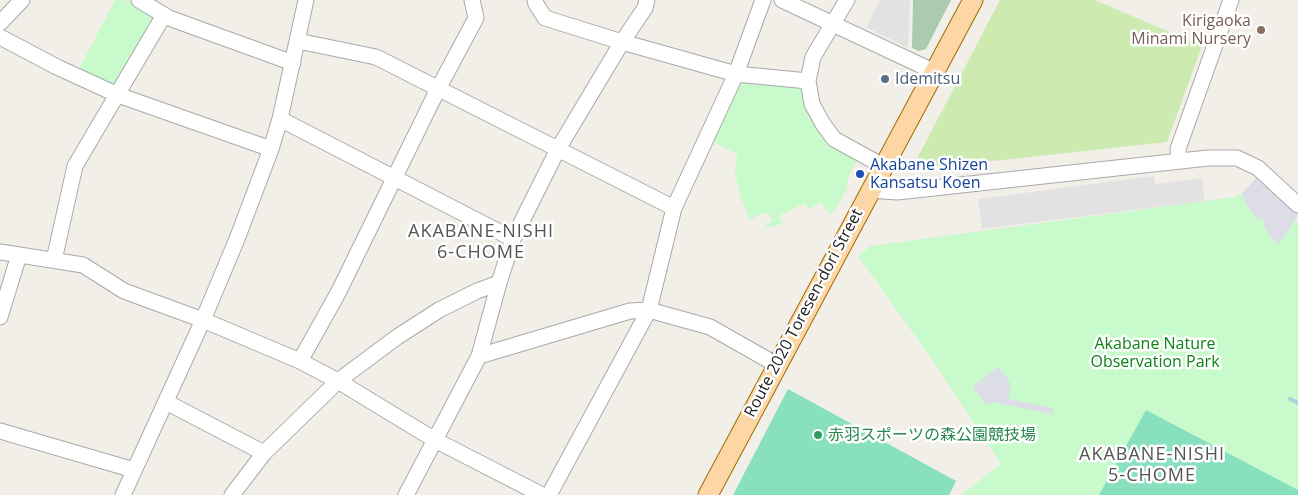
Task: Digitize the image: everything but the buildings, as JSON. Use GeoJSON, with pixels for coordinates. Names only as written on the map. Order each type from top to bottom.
{"type":"FeatureCollection","features":[{"type":"Feature","properties":{"kind":"main road","name":"Route 2020 Toresen-dori Street"},"geometry":{"type":"LineString","coordinates":[[708,495],[973,0]]}},
{"type":"Feature","properties":{"kind":"street"},"geometry":{"type":"LineString","coordinates":[[0,23],[22,0]]}},
{"type":"Feature","properties":{"kind":"street"},"geometry":{"type":"LineString","coordinates":[[140,0],[164,15],[293,63]]}},
{"type":"Feature","properties":{"kind":"street"},"geometry":{"type":"LineString","coordinates":[[125,494],[134,470],[203,320],[237,239],[271,149],[280,119],[306,0]]}},
{"type":"Feature","properties":{"kind":"street"},"geometry":{"type":"LineString","coordinates":[[300,361],[338,293],[438,89],[476,18],[472,0]]}},
{"type":"Feature","properties":{"kind":"street"},"geometry":{"type":"LineString","coordinates":[[535,0],[545,18],[622,42],[736,74],[808,81]]}},
{"type":"Feature","properties":{"kind":"street"},"geometry":{"type":"LineString","coordinates":[[406,495],[479,356],[513,239],[558,149],[644,8],[647,0]]}},
{"type":"Feature","properties":{"kind":"street"},"geometry":{"type":"LineString","coordinates":[[549,495],[649,310],[674,208],[736,74],[763,0]]}},
{"type":"Feature","properties":{"kind":"street"},"geometry":{"type":"LineString","coordinates":[[782,0],[935,72]]}},
{"type":"Feature","properties":{"kind":"street"},"geometry":{"type":"LineString","coordinates":[[847,0],[813,57],[808,81],[812,104],[834,139],[883,166]]}},
{"type":"Feature","properties":{"kind":"street"},"geometry":{"type":"LineString","coordinates":[[1178,161],[1178,149],[1231,0]]}},
{"type":"Feature","properties":{"kind":"street"},"geometry":{"type":"LineString","coordinates":[[54,260],[75,166],[164,15]]}},
{"type":"Feature","properties":{"kind":"street"},"geometry":{"type":"LineString","coordinates":[[0,37],[57,67],[118,95],[271,149]]}},
{"type":"Feature","properties":{"kind":"street"},"geometry":{"type":"LineString","coordinates":[[298,40],[376,57],[674,208]]}},
{"type":"Feature","properties":{"kind":"street"},"geometry":{"type":"LineString","coordinates":[[280,119],[513,239]]}},
{"type":"Feature","properties":{"kind":"street"},"geometry":{"type":"LineString","coordinates":[[870,190],[897,192],[1208,158],[1237,158],[1258,168],[1298,205]]}},
{"type":"Feature","properties":{"kind":"street"},"geometry":{"type":"LineString","coordinates":[[0,252],[83,265],[124,291],[203,320],[300,361],[338,381],[435,440],[542,495]]}},
{"type":"Feature","properties":{"kind":"street"},"geometry":{"type":"LineString","coordinates":[[0,317],[19,255]]}},
{"type":"Feature","properties":{"kind":"street"},"geometry":{"type":"LineString","coordinates":[[232,495],[264,453],[338,381],[397,337],[439,310],[477,291],[499,283]]}},
{"type":"Feature","properties":{"kind":"street"},"geometry":{"type":"LineString","coordinates":[[479,356],[630,311],[649,310],[710,327],[777,365]]}},
{"type":"Feature","properties":{"kind":"street"},"geometry":{"type":"LineString","coordinates":[[166,402],[264,453]]}},
{"type":"Feature","properties":{"kind":"street"},"geometry":{"type":"LineString","coordinates":[[0,431],[134,470]]}},
{"type":"Feature","properties":{"kind":"green space"},"geometry":{"type":"Polygon","coordinates":[[[115,0],[131,1],[156,18],[117,84],[111,86],[78,71],[115,0]]]}},
{"type":"Feature","properties":{"kind":"green space"},"geometry":{"type":"Polygon","coordinates":[[[913,0],[951,0],[926,49],[919,51],[912,48],[913,0]]]}},
{"type":"Feature","properties":{"kind":"green space"},"geometry":{"type":"Polygon","coordinates":[[[1000,0],[1095,0],[1202,46],[1167,142],[911,170],[1000,0]]]}},
{"type":"Feature","properties":{"kind":"green space"},"geometry":{"type":"Polygon","coordinates":[[[743,77],[802,90],[808,108],[859,157],[848,177],[847,188],[837,207],[830,215],[821,202],[809,209],[805,203],[779,216],[782,224],[763,228],[773,220],[767,213],[764,215],[761,213],[750,220],[740,195],[735,173],[737,154],[711,141],[743,77]]]}},
{"type":"Feature","properties":{"kind":"green space","name":"Akabane Nature Observation Park"},"geometry":{"type":"Polygon","coordinates":[[[1256,178],[1298,215],[1295,221],[1298,223],[1298,495],[961,495],[1001,464],[928,354],[858,256],[870,246],[1235,197],[1242,194],[1256,178]]]}},
{"type":"Feature","properties":{"kind":"green space","name":"赤羽スポーツの森公園競技場"},"geometry":{"type":"Polygon","coordinates":[[[788,389],[956,481],[949,495],[733,495],[788,389]]]}},
{"type":"Feature","properties":{"kind":"green space"},"geometry":{"type":"Polygon","coordinates":[[[1146,410],[1298,490],[1298,495],[1099,495],[1146,410]]]}},
{"type":"Feature","properties":{"kind":"shaded area"},"geometry":{"type":"Polygon","coordinates":[[[880,0],[910,0],[908,48],[866,27],[880,0]]]}},
{"type":"Feature","properties":{"kind":"shaded area"},"geometry":{"type":"Polygon","coordinates":[[[1154,176],[1155,184],[1202,178],[1205,201],[982,229],[978,199],[1154,176]]]}},
{"type":"Feature","properties":{"kind":"shaded area"},"geometry":{"type":"Polygon","coordinates":[[[1256,178],[1298,215],[1284,238],[1278,243],[1271,238],[1264,227],[1264,220],[1260,220],[1255,216],[1242,194],[1256,178]]]}},
{"type":"Feature","properties":{"kind":"shaded area"},"geometry":{"type":"Polygon","coordinates":[[[999,367],[1011,384],[1008,399],[1053,408],[1053,414],[992,402],[986,406],[973,386],[999,367]]]}},
{"type":"Feature","properties":{"kind":"waterway"},"geometry":{"type":"LineString","coordinates":[[1290,399],[1298,403]]}},
{"type":"Feature","properties":{"kind":"place","name":"Kirigaoka Minami Nursery"},"geometry":{"type":"Point","coordinates":[1261,30]}},
{"type":"Feature","properties":{"kind":"place","name":"Idemitsu"},"geometry":{"type":"Point","coordinates":[885,79]}},
{"type":"Feature","properties":{"kind":"place","name":"Akabane Shizen Kansatsu Koen"},"geometry":{"type":"Point","coordinates":[860,174]}},
{"type":"Feature","properties":{"kind":"place","name":"赤羽スポーツの森公園競技場"},"geometry":{"type":"Point","coordinates":[818,435]}},
{"type":"Feature","properties":{"kind":"district","name":"AKABANE-NISHI 6-CHOME"},"geometry":{"type":"Point","coordinates":[481,242]}},
{"type":"Feature","properties":{"kind":"district","name":"AKABANE-NISHI 5-CHOME"},"geometry":{"type":"Point","coordinates":[1152,465]}}]}
